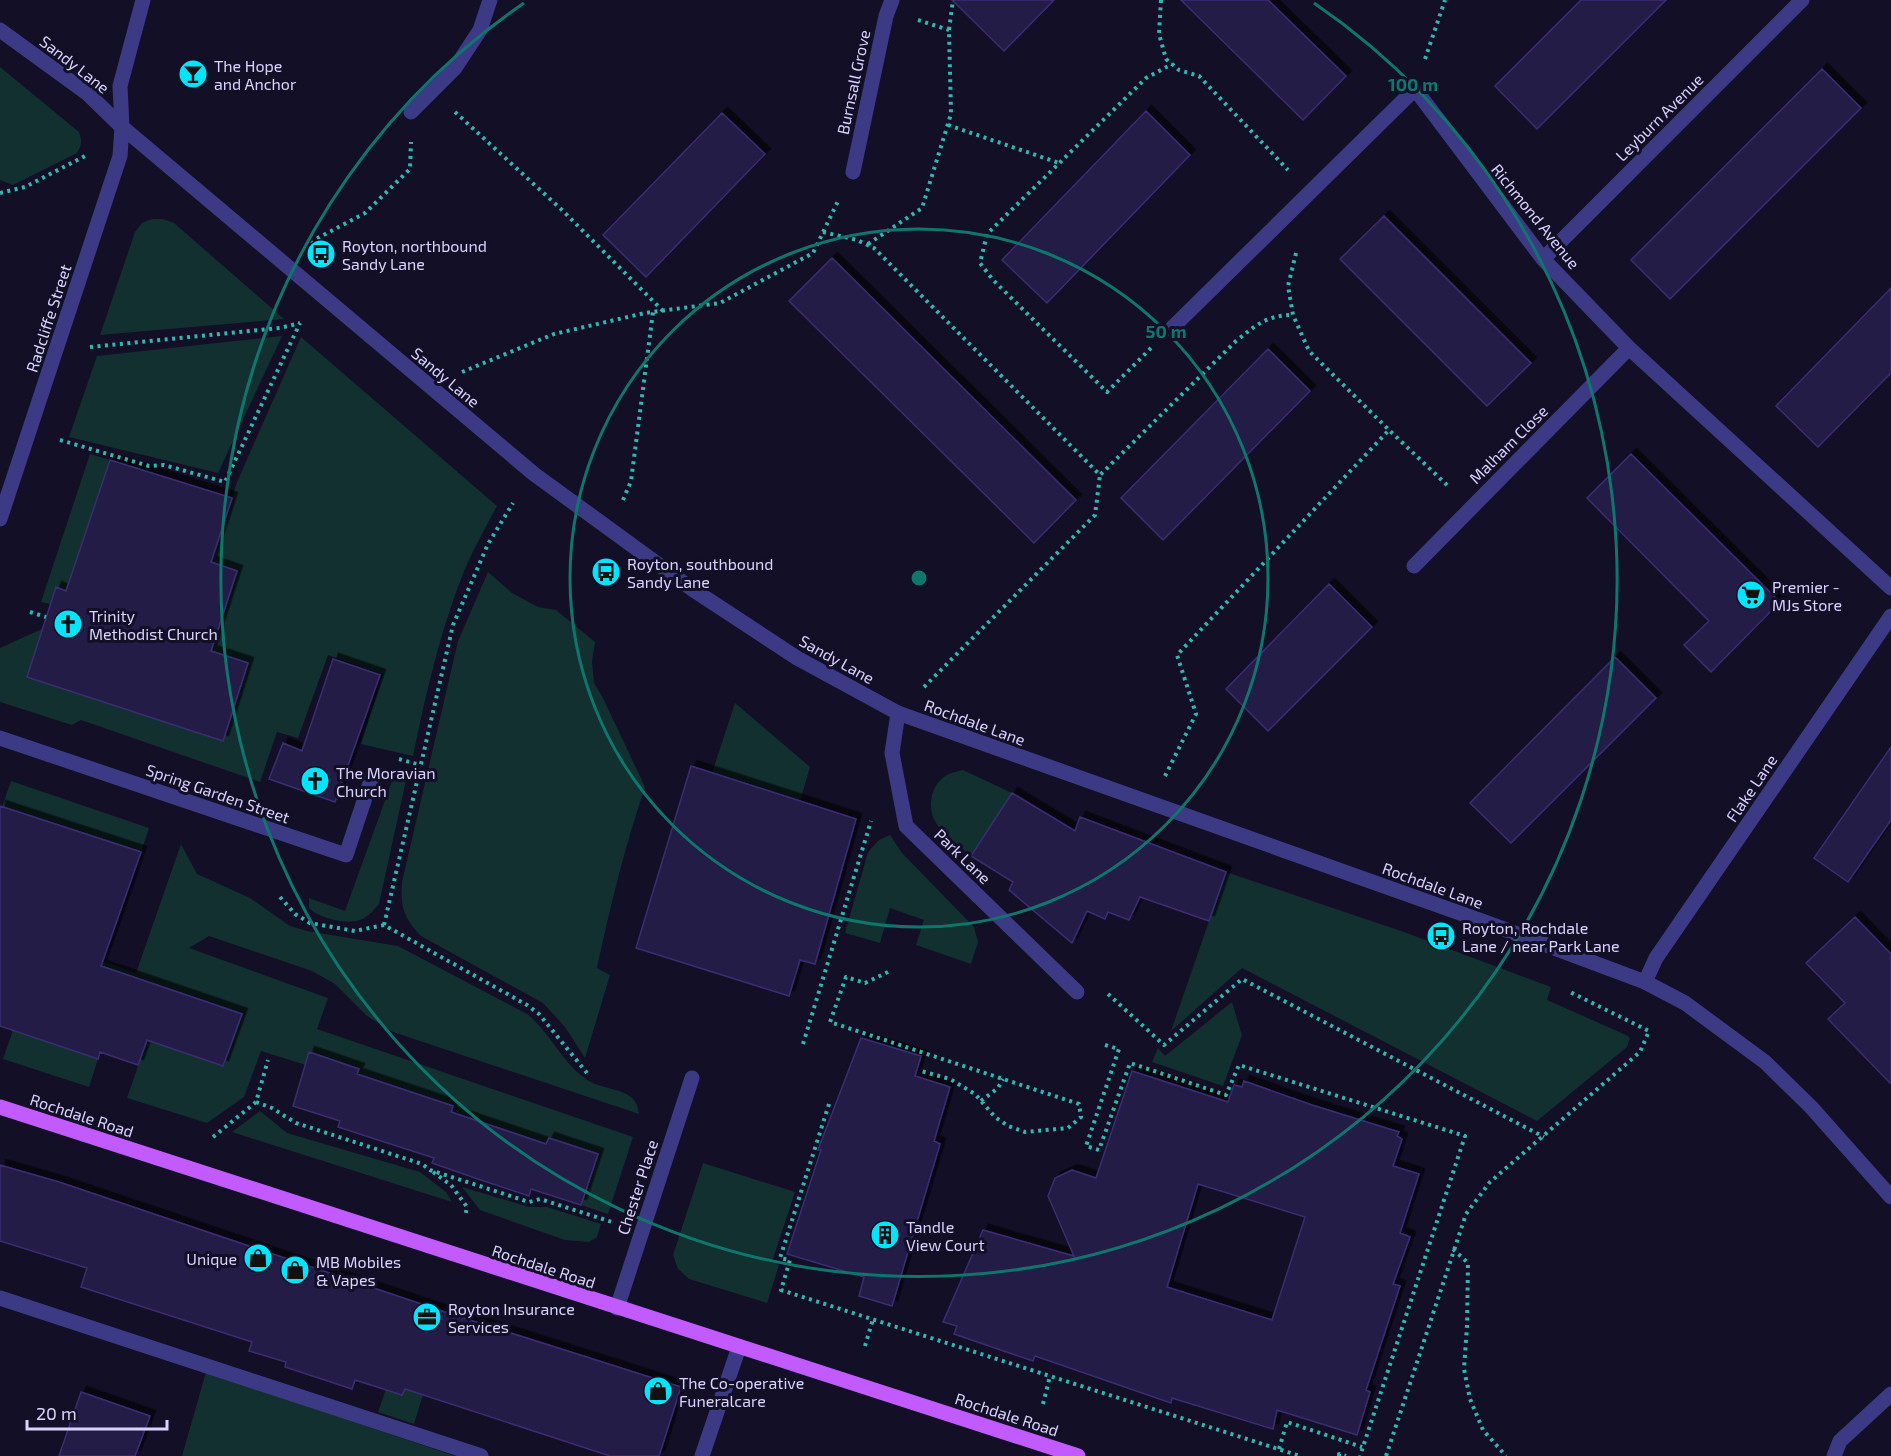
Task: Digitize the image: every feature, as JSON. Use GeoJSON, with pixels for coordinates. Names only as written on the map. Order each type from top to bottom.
{"type":"FeatureCollection","features":[{"type":"Feature","properties":{"kind":"main road","name":"Rochdale Road"},"geometry":{"type":"LineString","coordinates":[[0,1107],[1078,1456]]}},
{"type":"Feature","properties":{"kind":"street","name":"Radcliffe Street"},"geometry":{"type":"LineString","coordinates":[[0,519],[117,167],[122,127],[120,86],[143,0]]}},
{"type":"Feature","properties":{"kind":"street"},"geometry":{"type":"LineString","coordinates":[[411,112],[455,68],[480,30],[490,0]]}},
{"type":"Feature","properties":{"kind":"street","name":"Burnsall Grove"},"geometry":{"type":"LineString","coordinates":[[853,172],[886,16],[892,0]]}},
{"type":"Feature","properties":{"kind":"street","name":"Leyburn Avenue"},"geometry":{"type":"LineString","coordinates":[[1543,259],[1802,0]]}},
{"type":"Feature","properties":{"kind":"street","name":"Sandy Lane"},"geometry":{"type":"LineString","coordinates":[[0,30],[88,94],[122,127],[534,474],[692,589],[796,658],[898,714]]}},
{"type":"Feature","properties":{"kind":"street"},"geometry":{"type":"LineString","coordinates":[[1172,328],[1415,89]]}},
{"type":"Feature","properties":{"kind":"street","name":"Richmond Avenue"},"geometry":{"type":"LineString","coordinates":[[1415,89],[1543,259],[1629,348],[1891,588]]}},
{"type":"Feature","properties":{"kind":"street","name":"Malham Close"},"geometry":{"type":"LineString","coordinates":[[1414,566],[1629,348]]}},
{"type":"Feature","properties":{"kind":"street","name":"Flake Lane"},"geometry":{"type":"LineString","coordinates":[[1645,982],[1663,948],[1891,616]]}},
{"type":"Feature","properties":{"kind":"street","name":"Rochdale Lane"},"geometry":{"type":"LineString","coordinates":[[898,714],[1485,922],[1645,982],[1685,1003],[1765,1062],[1810,1107],[1891,1197]]}},
{"type":"Feature","properties":{"kind":"street","name":"Park Lane"},"geometry":{"type":"LineString","coordinates":[[898,714],[891,753],[906,826],[1077,992]]}},
{"type":"Feature","properties":{"kind":"street","name":"Spring Garden Street"},"geometry":{"type":"LineString","coordinates":[[0,738],[346,855],[372,777]]}},
{"type":"Feature","properties":{"kind":"street","name":"Chester Place"},"geometry":{"type":"LineString","coordinates":[[617,1308],[692,1078]]}},
{"type":"Feature","properties":{"kind":"street"},"geometry":{"type":"LineString","coordinates":[[0,1298],[481,1456]]}},
{"type":"Feature","properties":{"kind":"street"},"geometry":{"type":"LineString","coordinates":[[702,1456],[739,1347]]}},
{"type":"Feature","properties":{"kind":"street"},"geometry":{"type":"LineString","coordinates":[[1833,1456],[1840,1441],[1891,1394]]}},
{"type":"Feature","properties":{"kind":"path"},"geometry":{"type":"LineString","coordinates":[[867,245],[922,208],[951,114],[949,30],[953,0]]}},
{"type":"Feature","properties":{"kind":"path"},"geometry":{"type":"LineString","coordinates":[[1161,0],[1159,34],[1166,59],[1179,70],[1199,76],[1309,193]]}},
{"type":"Feature","properties":{"kind":"path"},"geometry":{"type":"LineString","coordinates":[[1415,89],[1445,0]]}},
{"type":"Feature","properties":{"kind":"path"},"geometry":{"type":"LineString","coordinates":[[1172,64],[1146,78],[987,234],[980,263],[993,280],[1107,392],[1172,328]]}},
{"type":"Feature","properties":{"kind":"path"},"geometry":{"type":"LineString","coordinates":[[433,91],[562,210],[663,311]]}},
{"type":"Feature","properties":{"kind":"path"},"geometry":{"type":"LineString","coordinates":[[290,269],[316,239],[365,213],[410,169],[411,112]]}},
{"type":"Feature","properties":{"kind":"path"},"geometry":{"type":"LineString","coordinates":[[948,125],[1059,163]]}},
{"type":"Feature","properties":{"kind":"path"},"geometry":{"type":"LineString","coordinates":[[0,193],[25,187],[85,156]]}},
{"type":"Feature","properties":{"kind":"path"},"geometry":{"type":"LineString","coordinates":[[428,386],[554,334],[653,312],[720,303],[813,253],[853,172]]}},
{"type":"Feature","properties":{"kind":"path"},"geometry":{"type":"LineString","coordinates":[[1288,214],[1298,244],[1288,286],[1293,315],[1309,351],[1471,508]]}},
{"type":"Feature","properties":{"kind":"path"},"geometry":{"type":"LineString","coordinates":[[823,232],[857,240],[874,248],[1100,475]]}},
{"type":"Feature","properties":{"kind":"path"},"geometry":{"type":"LineString","coordinates":[[609,529],[631,481],[653,312]]}},
{"type":"Feature","properties":{"kind":"path"},"geometry":{"type":"LineString","coordinates":[[898,714],[1095,515],[1100,475],[1236,341],[1256,325],[1278,315],[1293,315]]}},
{"type":"Feature","properties":{"kind":"path"},"geometry":{"type":"LineString","coordinates":[[59,440],[149,466],[164,465],[225,482],[300,323],[280,328],[90,347]]}},
{"type":"Feature","properties":{"kind":"path"},"geometry":{"type":"LineString","coordinates":[[1152,804],[1196,714],[1177,655],[1389,430]]}},
{"type":"Feature","properties":{"kind":"path"},"geometry":{"type":"LineString","coordinates":[[384,925],[453,625],[488,544],[513,503]]}},
{"type":"Feature","properties":{"kind":"path"},"geometry":{"type":"LineString","coordinates":[[30,612],[46,617]]}},
{"type":"Feature","properties":{"kind":"path"},"geometry":{"type":"LineString","coordinates":[[803,1044],[872,818]]}},
{"type":"Feature","properties":{"kind":"path"},"geometry":{"type":"LineString","coordinates":[[280,897],[295,914],[310,923],[355,930],[384,925],[527,1005],[539,1014],[587,1073]]}},
{"type":"Feature","properties":{"kind":"path"},"geometry":{"type":"LineString","coordinates":[[888,972],[865,983],[846,977],[830,1022],[1079,1104],[1081,1118],[1068,1128],[1025,1132],[1008,1126],[995,1117],[975,1094],[950,1079],[921,1071]]}},
{"type":"Feature","properties":{"kind":"path"},"geometry":{"type":"LineString","coordinates":[[1105,991],[1164,1046],[1242,979],[1544,1137]]}},
{"type":"Feature","properties":{"kind":"path"},"geometry":{"type":"LineString","coordinates":[[1386,1456],[1466,1214],[1490,1182],[1640,1052],[1649,1031],[1570,992]]}},
{"type":"Feature","properties":{"kind":"path"},"geometry":{"type":"LineString","coordinates":[[1105,1045],[1119,1049],[1086,1146],[1099,1150],[1130,1063],[1226,1095],[1239,1065],[1465,1136],[1360,1456]]}},
{"type":"Feature","properties":{"kind":"path"},"geometry":{"type":"LineString","coordinates":[[213,1137],[256,1102],[268,1060]]}},
{"type":"Feature","properties":{"kind":"path"},"geometry":{"type":"LineString","coordinates":[[981,1101],[998,1088],[1003,1079]]}},
{"type":"Feature","properties":{"kind":"path"},"geometry":{"type":"LineString","coordinates":[[256,1102],[272,1108],[296,1123],[422,1164],[451,1185],[467,1207],[465,1217]]}},
{"type":"Feature","properties":{"kind":"path"},"geometry":{"type":"LineString","coordinates":[[829,1104],[780,1258],[790,1260],[781,1290],[1300,1456]]}},
{"type":"Feature","properties":{"kind":"path"},"geometry":{"type":"LineString","coordinates":[[430,1170],[529,1202],[540,1199],[612,1222]]}},
{"type":"Feature","properties":{"kind":"path"},"geometry":{"type":"LineString","coordinates":[[1453,1249],[1468,1263],[1464,1369],[1470,1399],[1483,1430],[1506,1456]]}},
{"type":"Feature","properties":{"kind":"path"},"geometry":{"type":"LineString","coordinates":[[865,1346],[873,1319]]}},
{"type":"Feature","properties":{"kind":"path"},"geometry":{"type":"LineString","coordinates":[[1043,1404],[1050,1376]]}},
{"type":"Feature","properties":{"kind":"path"},"geometry":{"type":"LineString","coordinates":[[1279,1449],[1287,1422],[1363,1447]]}},
{"type":"Feature","properties":{"kind":"path"},"geometry":{"type":"LineString","coordinates":[[1339,1456],[1339,1454],[1346,1456]]}},
{"type":"Feature","properties":{"kind":"green space"},"geometry":{"type":"Polygon","coordinates":[[[0,67],[79,132],[81,140],[77,153],[13,185],[0,180],[0,67]]]}},
{"type":"Feature","properties":{"kind":"green space"},"geometry":{"type":"Polygon","coordinates":[[[152,219],[163,219],[174,223],[284,319],[100,335],[135,232],[142,223],[152,219]]]}},
{"type":"Feature","properties":{"kind":"green space"},"geometry":{"type":"Polygon","coordinates":[[[282,336],[218,473],[69,437],[97,356],[282,336]]]}},
{"type":"Feature","properties":{"kind":"green space"},"geometry":{"type":"Polygon","coordinates":[[[301,337],[497,506],[467,564],[450,611],[429,682],[413,756],[361,744],[383,675],[328,655],[298,738],[277,732],[260,782],[81,720],[72,725],[0,702],[0,648],[42,629],[27,677],[223,741],[248,663],[200,647],[217,633],[237,571],[211,562],[237,482],[301,337]]]}},
{"type":"Feature","properties":{"kind":"green space"},"geometry":{"type":"Polygon","coordinates":[[[90,454],[110,460],[66,591],[56,588],[50,604],[41,602],[90,454]]]}},
{"type":"Feature","properties":{"kind":"green space"},"geometry":{"type":"Polygon","coordinates":[[[488,572],[512,593],[538,607],[556,610],[595,642],[592,662],[594,683],[645,787],[624,854],[602,945],[597,968],[610,975],[585,1058],[565,1027],[543,1003],[421,936],[404,912],[402,882],[458,641],[488,572]]]}},
{"type":"Feature","properties":{"kind":"green space"},"geometry":{"type":"Polygon","coordinates":[[[735,703],[810,767],[800,801],[712,773],[735,703]]]}},
{"type":"Feature","properties":{"kind":"green space"},"geometry":{"type":"Polygon","coordinates":[[[396,770],[408,771],[379,904],[366,917],[348,922],[326,918],[313,912],[309,908],[309,898],[345,911],[396,770]]]}},
{"type":"Feature","properties":{"kind":"green space"},"geometry":{"type":"Polygon","coordinates":[[[963,770],[1012,793],[971,856],[939,827],[931,810],[932,795],[938,783],[949,774],[963,770]]]}},
{"type":"Feature","properties":{"kind":"green space"},"geometry":{"type":"Polygon","coordinates":[[[11,781],[149,828],[141,852],[2,807],[11,781]]]}},
{"type":"Feature","properties":{"kind":"green space"},"geometry":{"type":"Polygon","coordinates":[[[890,835],[902,853],[974,927],[978,942],[971,964],[916,945],[924,920],[890,908],[880,943],[845,933],[868,852],[879,840],[890,835]]]}},
{"type":"Feature","properties":{"kind":"green space"},"geometry":{"type":"Polygon","coordinates":[[[181,844],[197,874],[250,898],[290,926],[307,931],[398,946],[527,1014],[580,1075],[633,1099],[639,1114],[393,1032],[367,1016],[335,984],[312,971],[209,936],[189,948],[328,998],[317,1029],[633,1137],[608,1214],[581,1205],[598,1154],[549,1138],[546,1145],[450,1113],[452,1106],[357,1074],[359,1069],[310,1052],[306,1065],[261,1051],[244,1097],[207,1123],[127,1098],[147,1040],[224,1066],[242,1014],[148,982],[23,1034],[98,1059],[89,1087],[3,1059],[44,940],[136,973],[181,844]]]}},
{"type":"Feature","properties":{"kind":"green space"},"geometry":{"type":"Polygon","coordinates":[[[1226,872],[1404,932],[1551,987],[1547,1000],[1626,1035],[1630,1038],[1627,1047],[1537,1121],[1242,968],[1171,1031],[1226,872]]]}},
{"type":"Feature","properties":{"kind":"green space"},"geometry":{"type":"Polygon","coordinates":[[[1232,1002],[1242,1035],[1223,1086],[1152,1062],[1158,1048],[1165,1056],[1232,1002]]]}},
{"type":"Feature","properties":{"kind":"green space"},"geometry":{"type":"Polygon","coordinates":[[[260,1111],[287,1133],[420,1172],[446,1192],[452,1202],[232,1132],[260,1111]]]}},
{"type":"Feature","properties":{"kind":"green space"},"geometry":{"type":"Polygon","coordinates":[[[703,1163],[795,1192],[772,1262],[779,1265],[767,1303],[689,1279],[678,1269],[673,1255],[703,1163]]]}},
{"type":"Feature","properties":{"kind":"green space"},"geometry":{"type":"Polygon","coordinates":[[[462,1187],[529,1207],[547,1207],[601,1224],[597,1237],[589,1242],[565,1240],[480,1210],[462,1187]]]}},
{"type":"Feature","properties":{"kind":"green space"},"geometry":{"type":"Polygon","coordinates":[[[206,1372],[455,1456],[182,1456],[206,1372]]]}},
{"type":"Feature","properties":{"kind":"green space"},"geometry":{"type":"Polygon","coordinates":[[[409,1376],[423,1395],[414,1424],[378,1412],[386,1389],[402,1395],[409,1376]]]}},
{"type":"Feature","properties":{"kind":"building"},"geometry":{"type":"Polygon","coordinates":[[[952,0],[1054,0],[1004,51],[952,0]]]}},
{"type":"Feature","properties":{"kind":"building"},"geometry":{"type":"Polygon","coordinates":[[[1181,0],[1268,0],[1346,76],[1303,120],[1181,0]]]}},
{"type":"Feature","properties":{"kind":"building"},"geometry":{"type":"Polygon","coordinates":[[[1581,0],[1666,0],[1537,129],[1495,86],[1581,0]]]}},
{"type":"Feature","properties":{"kind":"building"},"geometry":{"type":"Polygon","coordinates":[[[1822,69],[1861,108],[1670,299],[1631,260],[1822,69]]]}},
{"type":"Feature","properties":{"kind":"building"},"geometry":{"type":"Polygon","coordinates":[[[1146,111],[1190,155],[1047,303],[1002,260],[1146,111]]]}},
{"type":"Feature","properties":{"kind":"building"},"geometry":{"type":"Polygon","coordinates":[[[722,113],[765,154],[646,277],[603,235],[722,113]]]}},
{"type":"Feature","properties":{"kind":"building"},"geometry":{"type":"Polygon","coordinates":[[[1384,216],[1531,363],[1487,406],[1340,259],[1384,216]]]}},
{"type":"Feature","properties":{"kind":"building"},"geometry":{"type":"Polygon","coordinates":[[[832,258],[1076,500],[1034,543],[789,301],[832,258]]]}},
{"type":"Feature","properties":{"kind":"building"},"geometry":{"type":"Polygon","coordinates":[[[1891,288],[1891,373],[1818,447],[1776,406],[1891,288]]]}},
{"type":"Feature","properties":{"kind":"building"},"geometry":{"type":"Polygon","coordinates":[[[1268,349],[1310,391],[1163,540],[1121,498],[1268,349]]]}},
{"type":"Feature","properties":{"kind":"building"},"geometry":{"type":"Polygon","coordinates":[[[1631,454],[1780,602],[1711,672],[1684,645],[1709,621],[1587,498],[1631,454]]]}},
{"type":"Feature","properties":{"kind":"building"},"geometry":{"type":"Polygon","coordinates":[[[110,460],[232,498],[211,562],[237,571],[211,651],[248,663],[223,741],[27,677],[56,587],[66,591],[110,460]]]}},
{"type":"Feature","properties":{"kind":"building"},"geometry":{"type":"Polygon","coordinates":[[[1329,584],[1372,627],[1268,731],[1226,689],[1329,584]]]}},
{"type":"Feature","properties":{"kind":"building"},"geometry":{"type":"Polygon","coordinates":[[[1615,657],[1656,698],[1511,843],[1470,803],[1615,657]]]}},
{"type":"Feature","properties":{"kind":"building"},"geometry":{"type":"Polygon","coordinates":[[[333,659],[380,675],[335,802],[269,779],[283,743],[302,751],[333,659]]]}},
{"type":"Feature","properties":{"kind":"building"},"geometry":{"type":"Polygon","coordinates":[[[1891,747],[1891,820],[1848,882],[1814,858],[1891,747]]]}},
{"type":"Feature","properties":{"kind":"building"},"geometry":{"type":"Polygon","coordinates":[[[691,766],[856,819],[815,964],[800,960],[789,996],[636,948],[691,766]]]}},
{"type":"Feature","properties":{"kind":"building"},"geometry":{"type":"Polygon","coordinates":[[[1012,793],[1075,831],[1080,817],[1226,872],[1209,921],[1140,897],[1129,920],[1108,912],[1105,919],[1087,911],[1072,943],[1009,890],[1013,882],[971,856],[1012,793]]]}},
{"type":"Feature","properties":{"kind":"building"},"geometry":{"type":"Polygon","coordinates":[[[0,806],[141,852],[101,966],[242,1014],[223,1066],[147,1040],[138,1065],[100,1052],[98,1059],[0,1026],[0,806]]]}},
{"type":"Feature","properties":{"kind":"building"},"geometry":{"type":"Polygon","coordinates":[[[1855,917],[1891,954],[1891,1084],[1828,1019],[1845,1003],[1806,963],[1855,917]]]}},
{"type":"Feature","properties":{"kind":"building"},"geometry":{"type":"Polygon","coordinates":[[[861,1038],[921,1056],[915,1076],[950,1087],[934,1141],[940,1144],[892,1306],[859,1296],[864,1277],[787,1254],[821,1150],[818,1150],[861,1038]]]}},
{"type":"Feature","properties":{"kind":"building"},"geometry":{"type":"Polygon","coordinates":[[[309,1052],[359,1069],[357,1074],[453,1106],[451,1112],[546,1144],[549,1138],[598,1154],[581,1205],[531,1189],[529,1196],[481,1180],[432,1163],[434,1158],[338,1127],[340,1121],[293,1106],[309,1052]]]}},
{"type":"Feature","properties":{"kind":"building","name":"Tandle View Court"},"geometry":{"type":"Polygon","coordinates":[[[1132,1071],[1228,1102],[1234,1085],[1242,1087],[1244,1081],[1399,1132],[1397,1136],[1402,1139],[1393,1166],[1419,1174],[1400,1233],[1410,1237],[1393,1284],[1400,1286],[1366,1390],[1370,1392],[1357,1435],[1277,1410],[1273,1429],[1172,1398],[1171,1403],[1035,1356],[1033,1361],[954,1334],[957,1326],[943,1322],[983,1230],[1074,1256],[1048,1196],[1055,1178],[1072,1170],[1096,1178],[1132,1071]],[[1198,1184],[1167,1287],[1272,1320],[1305,1217],[1198,1184]]]}},
{"type":"Feature","properties":{"kind":"building"},"geometry":{"type":"Polygon","coordinates":[[[0,1165],[59,1182],[451,1314],[681,1387],[659,1456],[610,1456],[405,1389],[402,1395],[355,1380],[352,1389],[285,1367],[286,1362],[249,1351],[252,1342],[81,1287],[87,1268],[0,1241],[0,1165]]]}},
{"type":"Feature","properties":{"kind":"building"},"geometry":{"type":"Polygon","coordinates":[[[81,1392],[150,1416],[135,1456],[59,1456],[81,1392]]]}},
{"type":"Feature","properties":{"kind":"place","name":"The Hope and Anchor"},"geometry":{"type":"Point","coordinates":[193,74]}},
{"type":"Feature","properties":{"kind":"place","name":"Royton, northbound Sandy Lane"},"geometry":{"type":"Point","coordinates":[321,254]}},
{"type":"Feature","properties":{"kind":"place","name":"Royton, southbound Sandy Lane"},"geometry":{"type":"Point","coordinates":[606,572]}},
{"type":"Feature","properties":{"kind":"place","name":"Premier - MJs Store"},"geometry":{"type":"Point","coordinates":[1751,595]}},
{"type":"Feature","properties":{"kind":"place","name":"Trinity Methodist Church"},"geometry":{"type":"Point","coordinates":[68,624]}},
{"type":"Feature","properties":{"kind":"place","name":"The Moravian Church"},"geometry":{"type":"Point","coordinates":[315,781]}},
{"type":"Feature","properties":{"kind":"place","name":"Royton, Rochdale Lane / near Park Lane"},"geometry":{"type":"Point","coordinates":[1441,936]}},
{"type":"Feature","properties":{"kind":"place","name":"Tandle View Court"},"geometry":{"type":"Point","coordinates":[885,1235]}},
{"type":"Feature","properties":{"kind":"place","name":"Unique"},"geometry":{"type":"Point","coordinates":[258,1258]}},
{"type":"Feature","properties":{"kind":"place","name":"MB Mobiles & Vapes"},"geometry":{"type":"Point","coordinates":[295,1270]}},
{"type":"Feature","properties":{"kind":"place","name":"Royton Insurance Services"},"geometry":{"type":"Point","coordinates":[427,1317]}},
{"type":"Feature","properties":{"kind":"place","name":"The Co-operative Funeralcare"},"geometry":{"type":"Point","coordinates":[658,1391]}}]}
